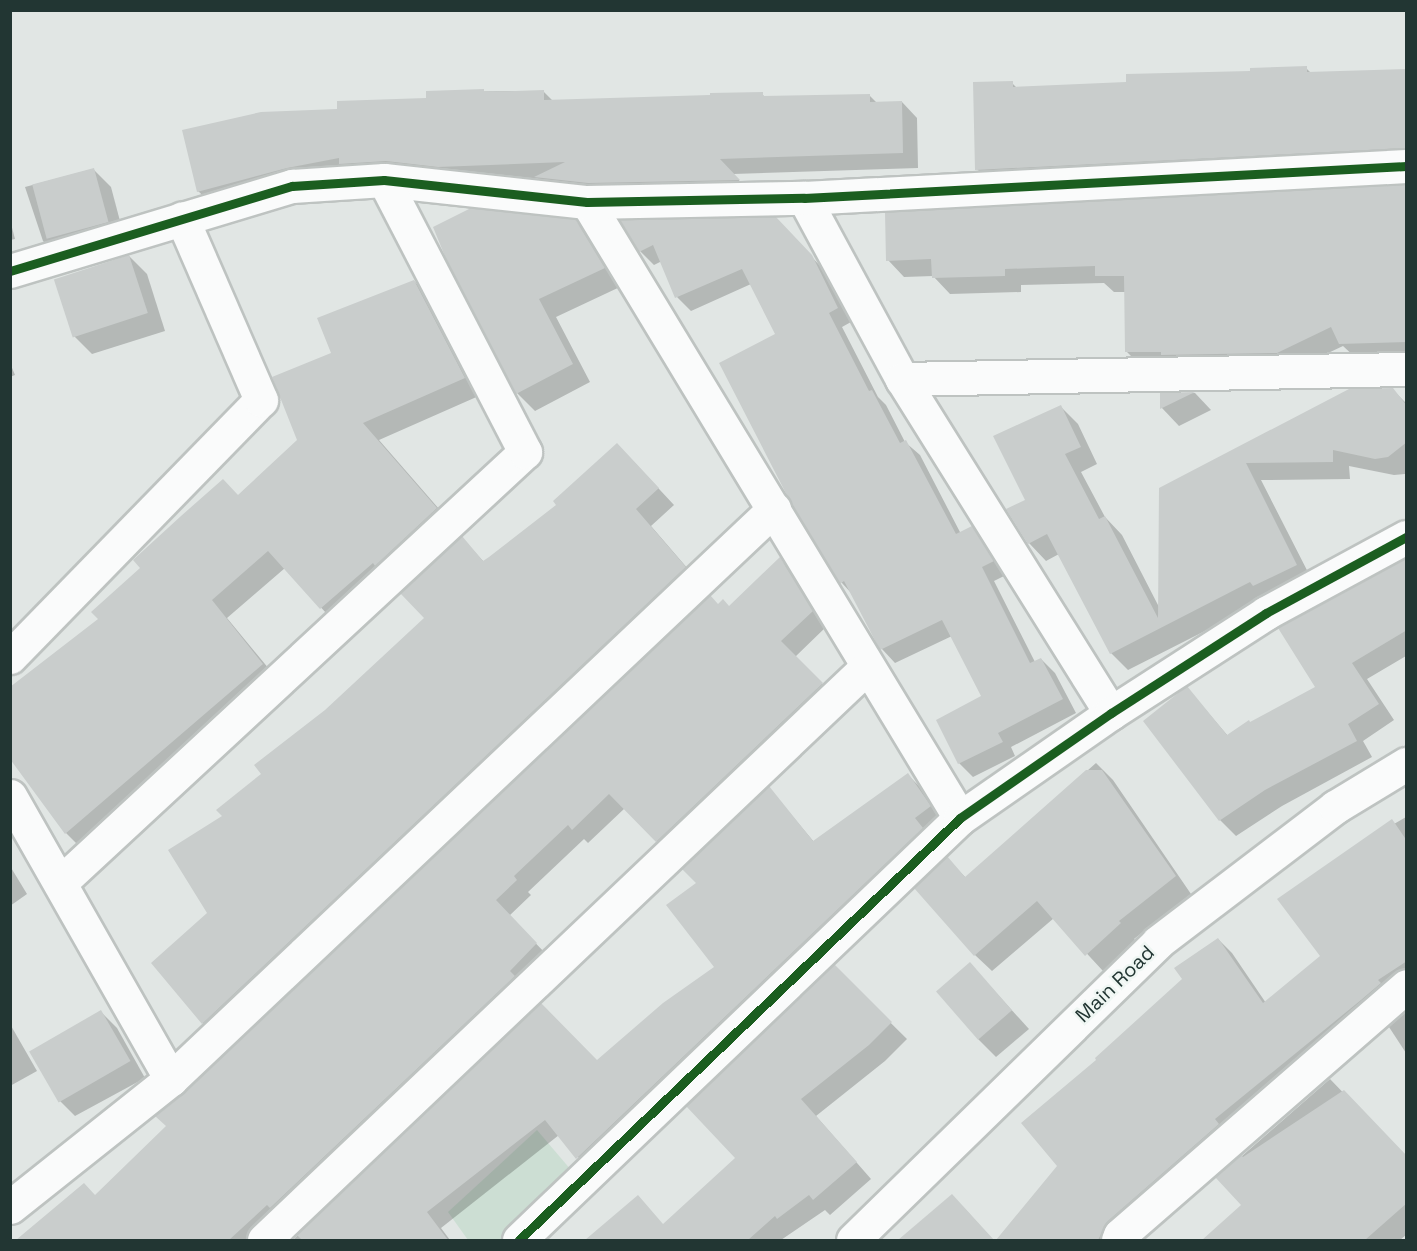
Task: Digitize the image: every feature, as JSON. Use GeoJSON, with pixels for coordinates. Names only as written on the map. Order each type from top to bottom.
{"type":"FeatureCollection","features":[{"type":"Feature","properties":{"kind":"street"},"geometry":{"type":"LineString","coordinates":[[10,271],[292,186],[384,180],[587,202],[804,198],[1407,166]]}},
{"type":"Feature","properties":{"kind":"street"},"geometry":{"type":"LineString","coordinates":[[60,883],[525,452],[384,180]]}},
{"type":"Feature","properties":{"kind":"street"},"geometry":{"type":"LineString","coordinates":[[804,198],[902,379],[1112,713]]}},
{"type":"Feature","properties":{"kind":"street"},"geometry":{"type":"LineString","coordinates":[[587,202],[960,818]]}},
{"type":"Feature","properties":{"kind":"street"},"geometry":{"type":"LineString","coordinates":[[10,657],[261,400],[182,218]]}},
{"type":"Feature","properties":{"kind":"street"},"geometry":{"type":"LineString","coordinates":[[902,379],[1407,369]]}},
{"type":"Feature","properties":{"kind":"street"},"geometry":{"type":"LineString","coordinates":[[10,1207],[171,1079],[774,509]]}},
{"type":"Feature","properties":{"kind":"street"},"geometry":{"type":"LineString","coordinates":[[519,1240],[960,818],[1112,713],[1266,613],[1407,537]]}},
{"type":"Feature","properties":{"kind":"street"},"geometry":{"type":"LineString","coordinates":[[264,1240],[867,667]]}},
{"type":"Feature","properties":{"kind":"street","name":"Main Road"},"geometry":{"type":"LineString","coordinates":[[853,1240],[1158,942],[1335,807],[1407,764]]}},
{"type":"Feature","properties":{"kind":"street"},"geometry":{"type":"LineString","coordinates":[[10,796],[171,1079]]}},
{"type":"Feature","properties":{"kind":"street"},"geometry":{"type":"LineString","coordinates":[[1118,1240],[1129,1227],[1407,986]]}},
{"type":"Feature","properties":{"kind":"green space"},"geometry":{"type":"Polygon","coordinates":[[[537,1130],[577,1177],[509,1240],[468,1240],[448,1212],[537,1130]]]}},
{"type":"Feature","properties":{"kind":"building"},"geometry":{"type":"Polygon","coordinates":[[[1307,66],[1307,72],[1407,69],[1407,148],[975,170],[973,82],[1013,81],[1013,87],[1126,82],[1126,74],[1250,71],[1250,68],[1307,66]]]}},
{"type":"Feature","properties":{"kind":"building"},"geometry":{"type":"Polygon","coordinates":[[[484,89],[484,92],[544,90],[544,100],[763,92],[763,96],[870,94],[870,102],[902,101],[903,153],[720,159],[740,180],[588,183],[534,177],[565,162],[438,167],[386,161],[339,164],[339,158],[287,168],[197,192],[182,130],[261,112],[337,109],[337,101],[426,98],[426,91],[484,89]]]}},
{"type":"Feature","properties":{"kind":"building"},"geometry":{"type":"Polygon","coordinates":[[[94,168],[108,222],[47,239],[32,185],[94,168]]]}},
{"type":"Feature","properties":{"kind":"building"},"geometry":{"type":"Polygon","coordinates":[[[1407,185],[1407,342],[1339,344],[1331,327],[1277,353],[1161,355],[1161,352],[1125,352],[1124,276],[1095,276],[1095,266],[1005,269],[1005,276],[932,278],[931,259],[886,261],[885,212],[1407,185]]]}},
{"type":"Feature","properties":{"kind":"building"},"geometry":{"type":"Polygon","coordinates":[[[471,208],[576,220],[605,268],[539,299],[573,364],[516,394],[449,266],[433,227],[471,208]]]}},
{"type":"Feature","properties":{"kind":"building"},"geometry":{"type":"Polygon","coordinates":[[[776,217],[812,255],[838,308],[829,313],[869,391],[872,390],[900,443],[906,440],[956,534],[972,526],[994,561],[982,567],[1030,663],[1041,658],[1063,699],[998,733],[1003,742],[958,764],[936,720],[981,696],[942,620],[880,650],[844,581],[840,584],[792,505],[719,363],[775,334],[742,269],[675,298],[653,245],[639,252],[620,220],[776,217]]]}},
{"type":"Feature","properties":{"kind":"building"},"geometry":{"type":"Polygon","coordinates":[[[129,255],[148,313],[73,337],[54,279],[129,255]]]}},
{"type":"Feature","properties":{"kind":"building"},"geometry":{"type":"Polygon","coordinates":[[[414,280],[465,378],[363,423],[437,508],[375,566],[373,563],[320,609],[268,551],[212,600],[263,664],[65,834],[10,759],[10,687],[98,619],[91,612],[140,568],[133,560],[223,479],[238,495],[297,440],[272,377],[331,353],[317,318],[414,280]]]}},
{"type":"Feature","properties":{"kind":"building"},"geometry":{"type":"Polygon","coordinates":[[[1393,388],[1407,406],[1407,442],[1388,457],[1375,459],[1333,450],[1333,462],[1246,463],[1297,565],[1253,586],[1250,582],[1110,654],[1047,534],[1028,544],[1006,509],[1025,500],[993,436],[1061,405],[1081,447],[1065,454],[1099,519],[1105,516],[1158,618],[1159,488],[1349,389],[1393,388]]]}},
{"type":"Feature","properties":{"kind":"building"},"geometry":{"type":"Polygon","coordinates":[[[1195,392],[1160,409],[1160,393],[1195,392]]]}},
{"type":"Feature","properties":{"kind":"building"},"geometry":{"type":"Polygon","coordinates":[[[617,443],[659,488],[636,509],[686,567],[202,1024],[151,963],[207,913],[168,850],[222,816],[216,810],[261,774],[254,765],[325,710],[424,618],[400,593],[462,536],[483,561],[556,505],[553,501],[617,443]]]}},
{"type":"Feature","properties":{"kind":"building"},"geometry":{"type":"Polygon","coordinates":[[[780,557],[813,611],[781,641],[823,683],[656,842],[609,794],[572,830],[568,825],[514,876],[517,880],[496,900],[537,943],[510,971],[515,976],[270,1208],[267,1205],[229,1240],[16,1240],[84,1183],[95,1195],[166,1126],[155,1116],[184,1093],[710,595],[718,604],[723,599],[729,606],[780,557]]]}},
{"type":"Feature","properties":{"kind":"building"},"geometry":{"type":"Polygon","coordinates":[[[1407,558],[1407,630],[1352,663],[1379,704],[1348,724],[1357,741],[1265,790],[1219,821],[1143,721],[1187,686],[1227,735],[1249,720],[1250,722],[1315,687],[1278,628],[1407,558]]]}},
{"type":"Feature","properties":{"kind":"building"},"geometry":{"type":"Polygon","coordinates":[[[1086,770],[1102,770],[1176,876],[1119,921],[1121,923],[1085,956],[1037,901],[974,956],[914,888],[947,856],[965,877],[1086,770]]]}},
{"type":"Feature","properties":{"kind":"building"},"geometry":{"type":"Polygon","coordinates":[[[908,773],[931,806],[915,818],[923,828],[576,1159],[545,1120],[427,1212],[448,1240],[302,1240],[297,1235],[541,1003],[597,1060],[663,1003],[714,967],[666,905],[696,883],[682,869],[769,786],[813,841],[908,773]]]}},
{"type":"Feature","properties":{"kind":"building"},"geometry":{"type":"Polygon","coordinates":[[[1392,819],[1407,841],[1407,961],[1378,980],[1381,983],[1215,1119],[1219,1124],[1108,1221],[1098,1240],[996,1240],[1057,1166],[1021,1123],[1096,1060],[1095,1058],[1182,979],[1174,968],[1218,938],[1263,1003],[1320,956],[1277,899],[1392,819]]]}},
{"type":"Feature","properties":{"kind":"building"},"geometry":{"type":"Polygon","coordinates":[[[970,962],[1012,1010],[978,1040],[936,992],[970,962]]]}},
{"type":"Feature","properties":{"kind":"building"},"geometry":{"type":"Polygon","coordinates":[[[834,964],[892,1022],[869,1045],[801,1099],[857,1162],[813,1200],[809,1195],[777,1219],[775,1216],[748,1240],[585,1240],[638,1195],[663,1224],[735,1158],[686,1106],[834,964]]]}},
{"type":"Feature","properties":{"kind":"building"},"geometry":{"type":"Polygon","coordinates":[[[101,1010],[130,1061],[59,1103],[29,1052],[101,1010]]]}},
{"type":"Feature","properties":{"kind":"building"},"geometry":{"type":"Polygon","coordinates":[[[1344,1090],[1407,1156],[1407,1203],[1365,1240],[1202,1240],[1241,1205],[1215,1177],[1241,1155],[1243,1157],[1344,1090]]]}},
{"type":"Feature","properties":{"kind":"building"},"geometry":{"type":"Polygon","coordinates":[[[952,1194],[994,1240],[898,1240],[952,1194]]]}},
{"type":"Feature","properties":{"kind":"cycle path"},"geometry":{"type":"LineString","coordinates":[[10,271],[292,186],[384,180],[587,202],[804,198],[1406,166]]}},
{"type":"Feature","properties":{"kind":"cycle path"},"geometry":{"type":"LineString","coordinates":[[519,1240],[960,818],[1111,713],[1266,613],[1406,537]]}}]}
